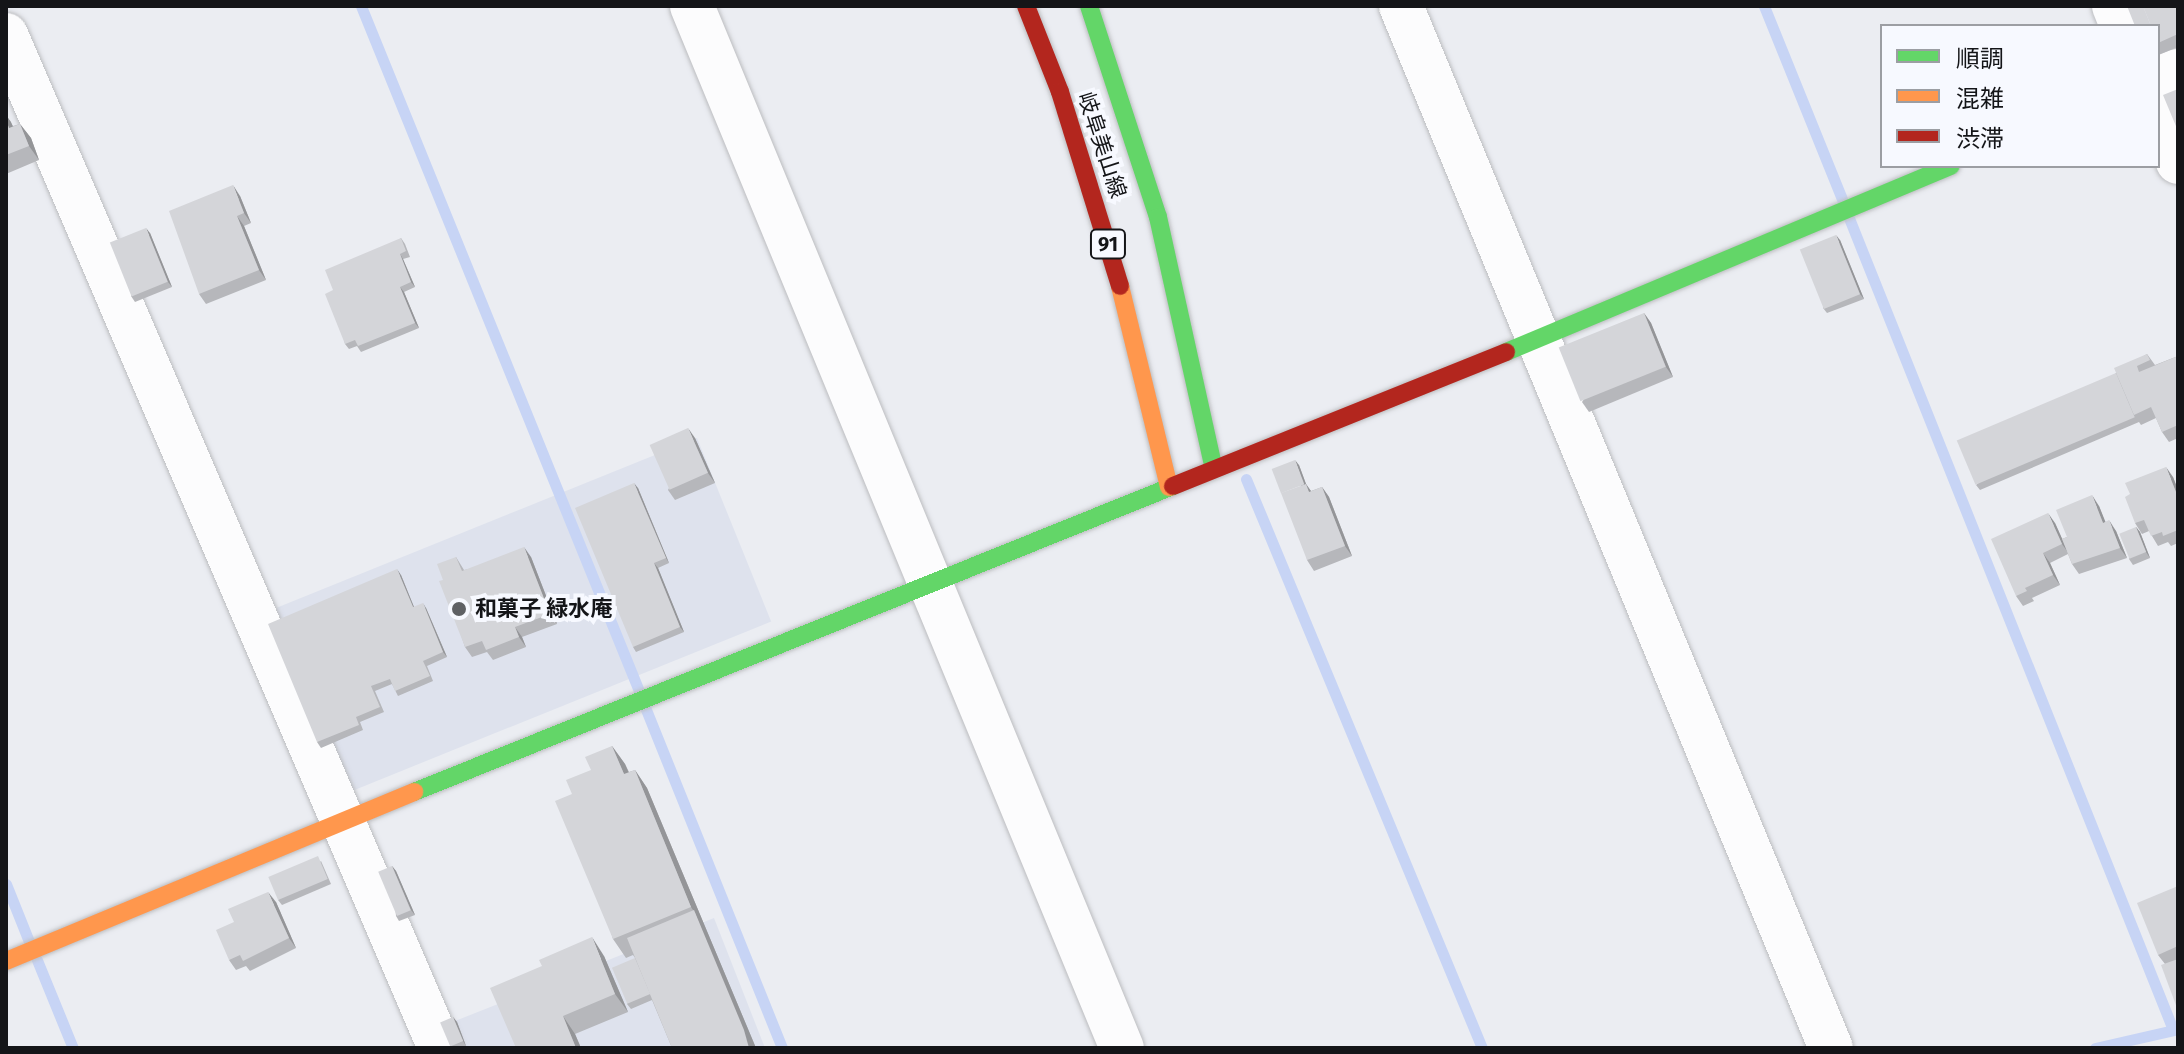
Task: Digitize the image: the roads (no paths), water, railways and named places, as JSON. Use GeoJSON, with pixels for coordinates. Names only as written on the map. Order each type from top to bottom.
{"type":"FeatureCollection","features":[{"type":"Feature","properties":{"kind":"street"},"geometry":{"type":"LineString","coordinates":[[692,6],[929,587],[1122,1048]]}},
{"type":"Feature","properties":{"kind":"street","name":"岐阜美山線"},"geometry":{"type":"LineString","coordinates":[[1026,6],[1060,92],[1117,272],[1169,487]]}},
{"type":"Feature","properties":{"kind":"street","name":"岐阜美山線"},"geometry":{"type":"LineString","coordinates":[[1089,6],[1158,217],[1214,469]]}},
{"type":"Feature","properties":{"kind":"street"},"geometry":{"type":"LineString","coordinates":[[1401,6],[1831,1048]]}},
{"type":"Feature","properties":{"kind":"street"},"geometry":{"type":"LineString","coordinates":[[6,35],[440,1048]]}},
{"type":"Feature","properties":{"kind":"street"},"geometry":{"type":"LineString","coordinates":[[2160,118],[2178,162]]}},
{"type":"Feature","properties":{"kind":"street"},"geometry":{"type":"LineString","coordinates":[[6,961],[344,820],[929,587],[1538,339],[1946,168]]}},
{"type":"Feature","properties":{"kind":"waterway"},"geometry":{"type":"LineString","coordinates":[[361,6],[639,691]]}},
{"type":"Feature","properties":{"kind":"waterway"},"geometry":{"type":"LineString","coordinates":[[1764,6],[1843,202]]}},
{"type":"Feature","properties":{"kind":"waterway"},"geometry":{"type":"LineString","coordinates":[[1849,218],[2172,1027]]}},
{"type":"Feature","properties":{"kind":"waterway"},"geometry":{"type":"LineString","coordinates":[[1246,479],[1482,1048]]}},
{"type":"Feature","properties":{"kind":"waterway"},"geometry":{"type":"LineString","coordinates":[[645,707],[782,1048]]}},
{"type":"Feature","properties":{"kind":"waterway"},"geometry":{"type":"LineString","coordinates":[[6,884],[30,944]]}},
{"type":"Feature","properties":{"kind":"waterway"},"geometry":{"type":"LineString","coordinates":[[37,960],[73,1048]]}},
{"type":"Feature","properties":{"kind":"waterway"},"geometry":{"type":"LineString","coordinates":[[2095,1048],[2178,1029]]}},
{"type":"Feature","properties":{"kind":"place","name":"和菓子 緑水庵"},"geometry":{"type":"Point","coordinates":[459,609]}}]}
